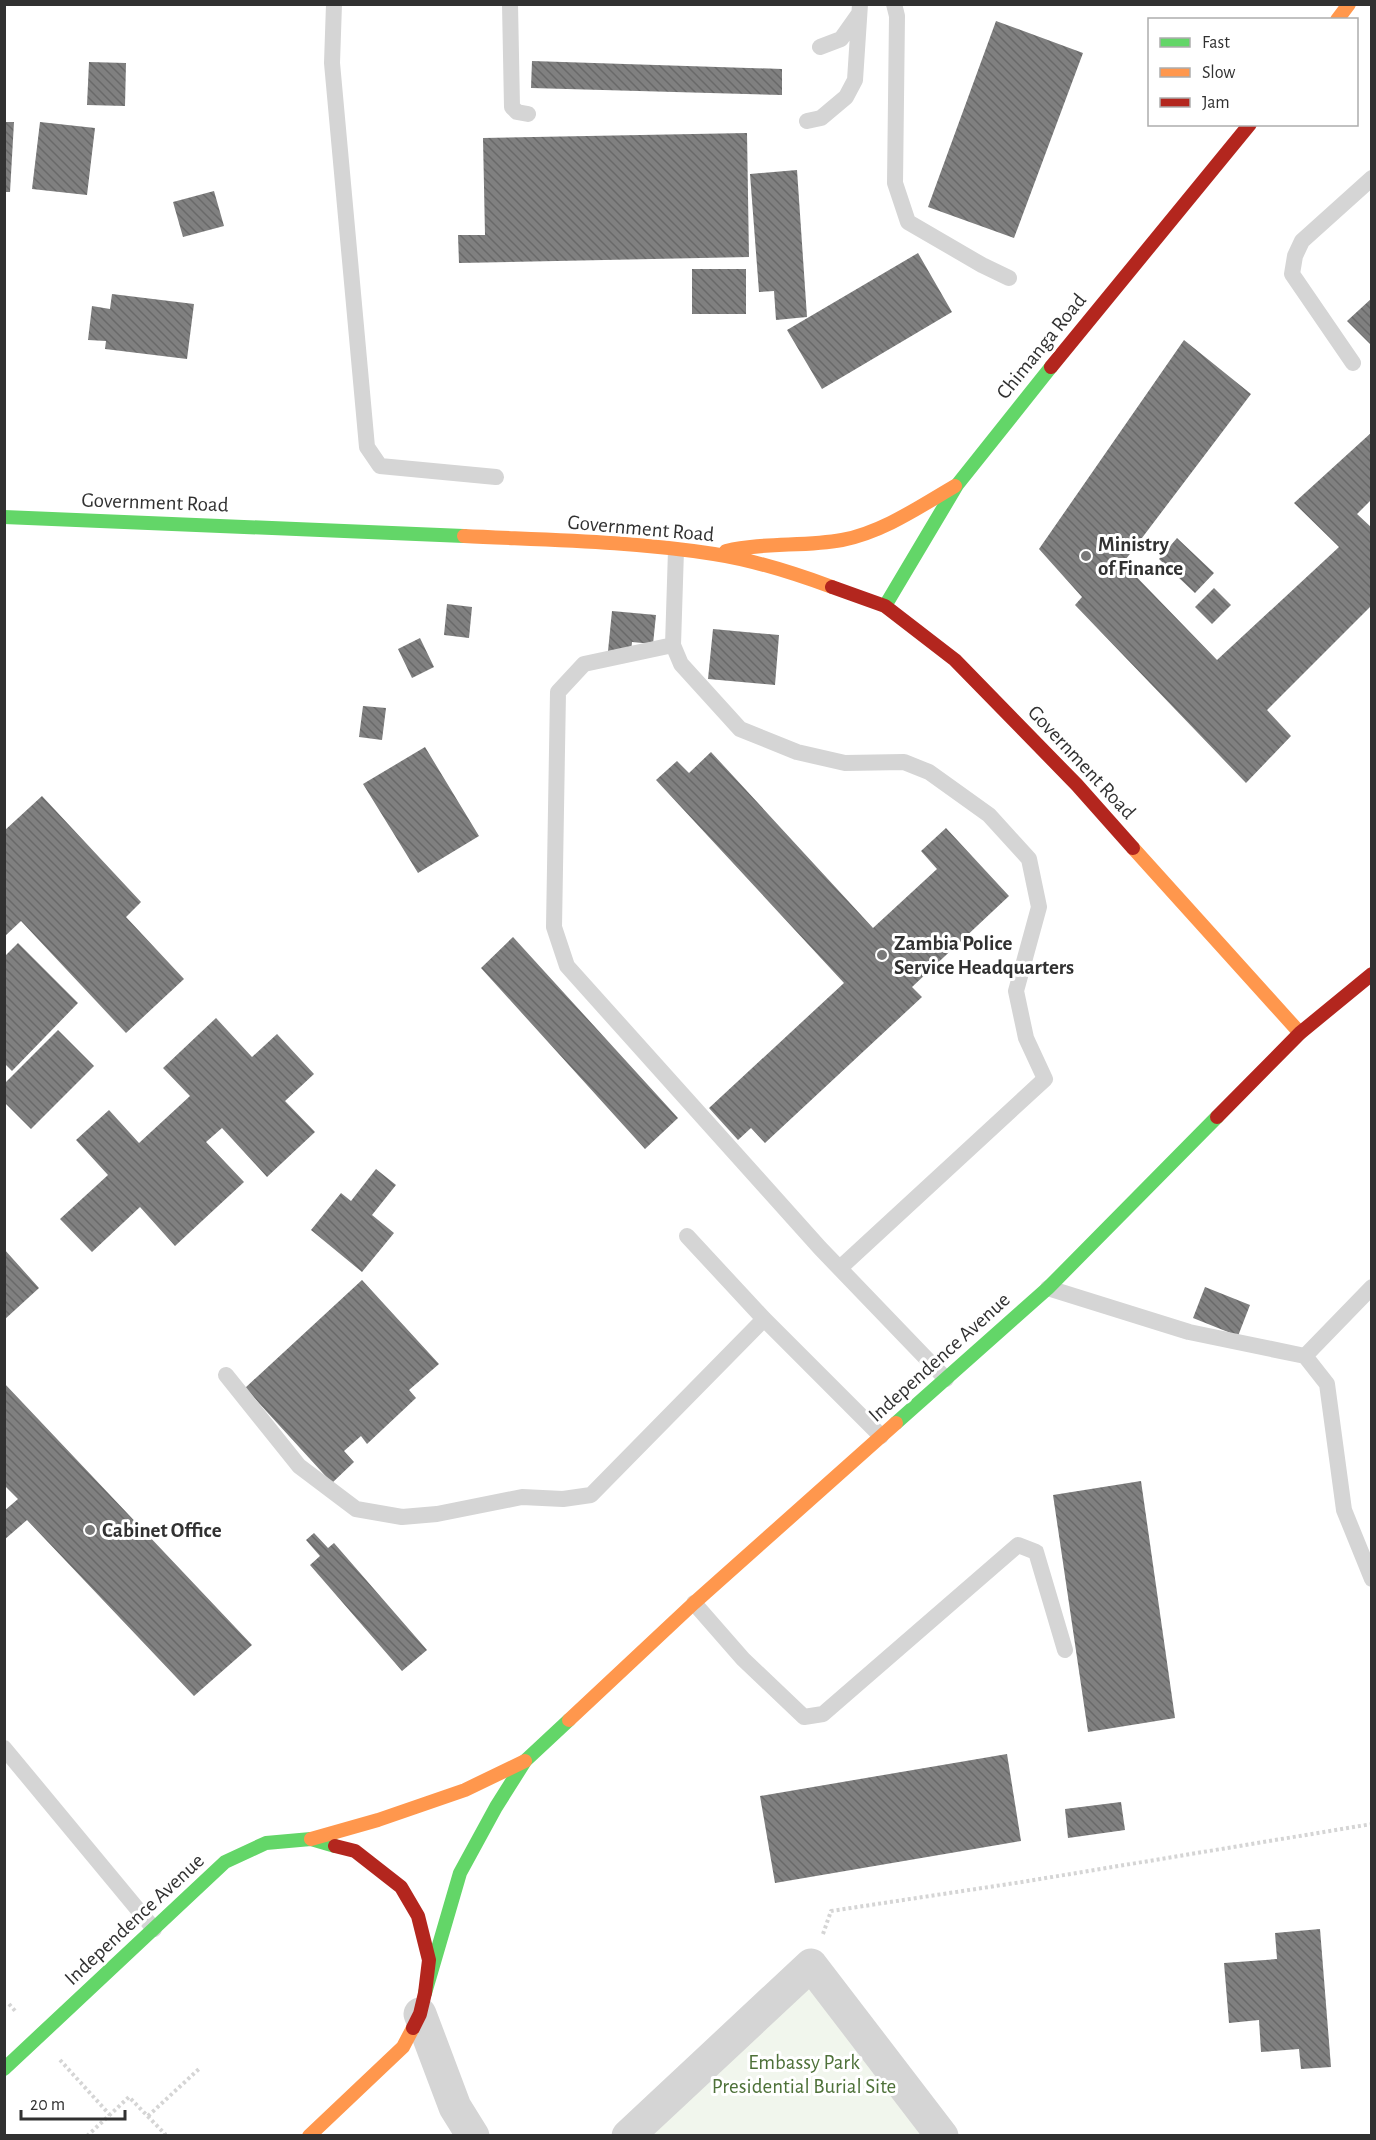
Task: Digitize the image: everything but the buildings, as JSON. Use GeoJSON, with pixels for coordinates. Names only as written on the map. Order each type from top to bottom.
{"type":"FeatureCollection","features":[{"type":"Feature","properties":{"kind":"main road"},"geometry":{"type":"LineString","coordinates":[[1338,18],[1349,4]]}},
{"type":"Feature","properties":{"kind":"main road","name":"Chimanga Road"},"geometry":{"type":"LineString","coordinates":[[885,606],[957,485],[1138,259],[1248,126]]}},
{"type":"Feature","properties":{"kind":"main road"},"geometry":{"type":"LineString","coordinates":[[716,554],[742,546],[842,540],[868,532],[914,510],[957,485]]}},
{"type":"Feature","properties":{"kind":"main road","name":"Government Road"},"geometry":{"type":"LineString","coordinates":[[4,517],[406,533],[653,546],[716,554],[800,575],[885,606],[955,660],[1077,785],[1300,1033]]}},
{"type":"Feature","properties":{"kind":"main road","name":"Independence Avenue"},"geometry":{"type":"LineString","coordinates":[[309,2136],[403,2047],[422,2003],[460,1873],[496,1807],[525,1761],[694,1603],[1048,1288],[1300,1033],[1371,974]]}},
{"type":"Feature","properties":{"kind":"main road","name":"Independence Avenue"},"geometry":{"type":"LineString","coordinates":[[4,2069],[225,1862],[266,1842],[311,1839],[378,1820],[465,1790],[525,1761]]}},
{"type":"Feature","properties":{"kind":"main road","name":"Independence Avenue"},"geometry":{"type":"LineString","coordinates":[[311,1839],[355,1851],[401,1887],[418,1916],[429,1960],[422,2003]]}},
{"type":"Feature","properties":{"kind":"street"},"geometry":{"type":"LineString","coordinates":[[628,2136],[811,1965],[942,2136]]}},
{"type":"Feature","properties":{"kind":"street"},"geometry":{"type":"LineString","coordinates":[[422,2003],[455,2107],[473,2136]]}},
{"type":"Feature","properties":{"kind":"lane"},"geometry":{"type":"LineString","coordinates":[[334,4],[332,63],[367,447],[380,466],[496,477]]}},
{"type":"Feature","properties":{"kind":"lane"},"geometry":{"type":"LineString","coordinates":[[510,4],[513,106],[517,112],[528,114]]}},
{"type":"Feature","properties":{"kind":"lane"},"geometry":{"type":"LineString","coordinates":[[894,4],[897,16],[895,183],[908,222],[1009,278]]}},
{"type":"Feature","properties":{"kind":"lane"},"geometry":{"type":"LineString","coordinates":[[820,47],[841,39],[859,10]]}},
{"type":"Feature","properties":{"kind":"lane"},"geometry":{"type":"LineString","coordinates":[[807,122],[821,118],[846,97],[855,80],[859,10]]}},
{"type":"Feature","properties":{"kind":"lane"},"geometry":{"type":"LineString","coordinates":[[1353,363],[1292,274],[1295,256],[1302,241],[1371,177]]}},
{"type":"Feature","properties":{"kind":"lane"},"geometry":{"type":"LineString","coordinates":[[676,550],[673,645],[681,664],[740,729],[796,752],[845,763],[904,762],[929,772],[989,815],[1029,859],[1039,907],[1016,991],[1026,1038],[1045,1079],[840,1268]]}},
{"type":"Feature","properties":{"kind":"lane"},"geometry":{"type":"LineString","coordinates":[[673,645],[584,664],[558,692],[554,927],[567,966],[840,1268],[946,1379]]}},
{"type":"Feature","properties":{"kind":"lane"},"geometry":{"type":"LineString","coordinates":[[687,1236],[764,1319],[881,1436]]}},
{"type":"Feature","properties":{"kind":"lane"},"geometry":{"type":"LineString","coordinates":[[1305,1356],[1371,1287]]}},
{"type":"Feature","properties":{"kind":"lane"},"geometry":{"type":"LineString","coordinates":[[1048,1288],[1189,1332],[1305,1356],[1327,1384],[1344,1510],[1371,1579]]}},
{"type":"Feature","properties":{"kind":"lane"},"geometry":{"type":"LineString","coordinates":[[226,1375],[299,1466],[356,1509],[402,1517],[437,1514],[522,1497],[563,1499],[591,1495],[764,1319]]}},
{"type":"Feature","properties":{"kind":"lane"},"geometry":{"type":"LineString","coordinates":[[694,1603],[743,1659],[804,1717],[823,1714],[1018,1545],[1036,1552],[1065,1650]]}},
{"type":"Feature","properties":{"kind":"lane"},"geometry":{"type":"LineString","coordinates":[[4,1748],[154,1929]]}},
{"type":"Feature","properties":{"kind":"path"},"geometry":{"type":"LineString","coordinates":[[811,1965],[831,1911],[1371,1824]]}},
{"type":"Feature","properties":{"kind":"path"},"geometry":{"type":"LineString","coordinates":[[148,2116],[200,2068]]}},
{"type":"Feature","properties":{"kind":"path"},"geometry":{"type":"LineString","coordinates":[[87,2136],[129,2097],[165,2134],[164,2136]]}},
{"type":"Feature","properties":{"kind":"green space","name":"Embassy Park Presidential Burial Site"},"geometry":{"type":"Polygon","coordinates":[[[810,1984],[927,2136],[652,2136],[810,1984]]]}},
{"type":"Feature","properties":{"kind":"traffic: fast"},"geometry":{"type":"LineString","coordinates":[[885,606],[957,485],[1051,367]]}},
{"type":"Feature","properties":{"kind":"traffic: fast"},"geometry":{"type":"LineString","coordinates":[[4,517],[464,536]]}},
{"type":"Feature","properties":{"kind":"traffic: fast"},"geometry":{"type":"LineString","coordinates":[[896,1423],[1048,1288],[1217,1117]]}},
{"type":"Feature","properties":{"kind":"traffic: fast"},"geometry":{"type":"LineString","coordinates":[[425,1993],[460,1873],[496,1807],[525,1761],[569,1720]]}},
{"type":"Feature","properties":{"kind":"traffic: fast"},"geometry":{"type":"LineString","coordinates":[[4,2069],[225,1862],[266,1843],[311,1839],[335,1846]]}},
{"type":"Feature","properties":{"kind":"traffic: slow"},"geometry":{"type":"LineString","coordinates":[[1338,18],[1349,4]]}},
{"type":"Feature","properties":{"kind":"traffic: slow"},"geometry":{"type":"LineString","coordinates":[[726,551],[755,546],[828,542],[857,536],[900,518],[955,486]]}},
{"type":"Feature","properties":{"kind":"traffic: slow"},"geometry":{"type":"LineString","coordinates":[[464,536],[652,546],[683,550],[759,563],[832,587]]}},
{"type":"Feature","properties":{"kind":"traffic: slow"},"geometry":{"type":"LineString","coordinates":[[1133,848],[1300,1033]]}},
{"type":"Feature","properties":{"kind":"traffic: slow"},"geometry":{"type":"LineString","coordinates":[[569,1720],[694,1603],[896,1423]]}},
{"type":"Feature","properties":{"kind":"traffic: slow"},"geometry":{"type":"LineString","coordinates":[[311,1839],[378,1820],[465,1790],[525,1761]]}},
{"type":"Feature","properties":{"kind":"traffic: slow"},"geometry":{"type":"LineString","coordinates":[[309,2136],[403,2047],[413,2028]]}},
{"type":"Feature","properties":{"kind":"traffic: jam"},"geometry":{"type":"LineString","coordinates":[[1051,367],[1248,126]]}},
{"type":"Feature","properties":{"kind":"traffic: jam"},"geometry":{"type":"LineString","coordinates":[[832,587],[885,606],[955,660],[1077,785],[1133,848]]}},
{"type":"Feature","properties":{"kind":"traffic: jam"},"geometry":{"type":"LineString","coordinates":[[1217,1117],[1300,1033],[1372,974]]}},
{"type":"Feature","properties":{"kind":"traffic: jam"},"geometry":{"type":"LineString","coordinates":[[335,1846],[355,1851],[401,1887],[418,1916],[429,1960],[425,1993],[420,2014],[413,2028]]}},
{"type":"Feature","properties":{"kind":"place","name":"Ministry of Finance"},"geometry":{"type":"Point","coordinates":[1086,556]}},
{"type":"Feature","properties":{"kind":"place","name":"Zambia Police Service Headquarters"},"geometry":{"type":"Point","coordinates":[882,955]}},
{"type":"Feature","properties":{"kind":"place","name":"Cabinet Office"},"geometry":{"type":"Point","coordinates":[90,1530]}}]}
